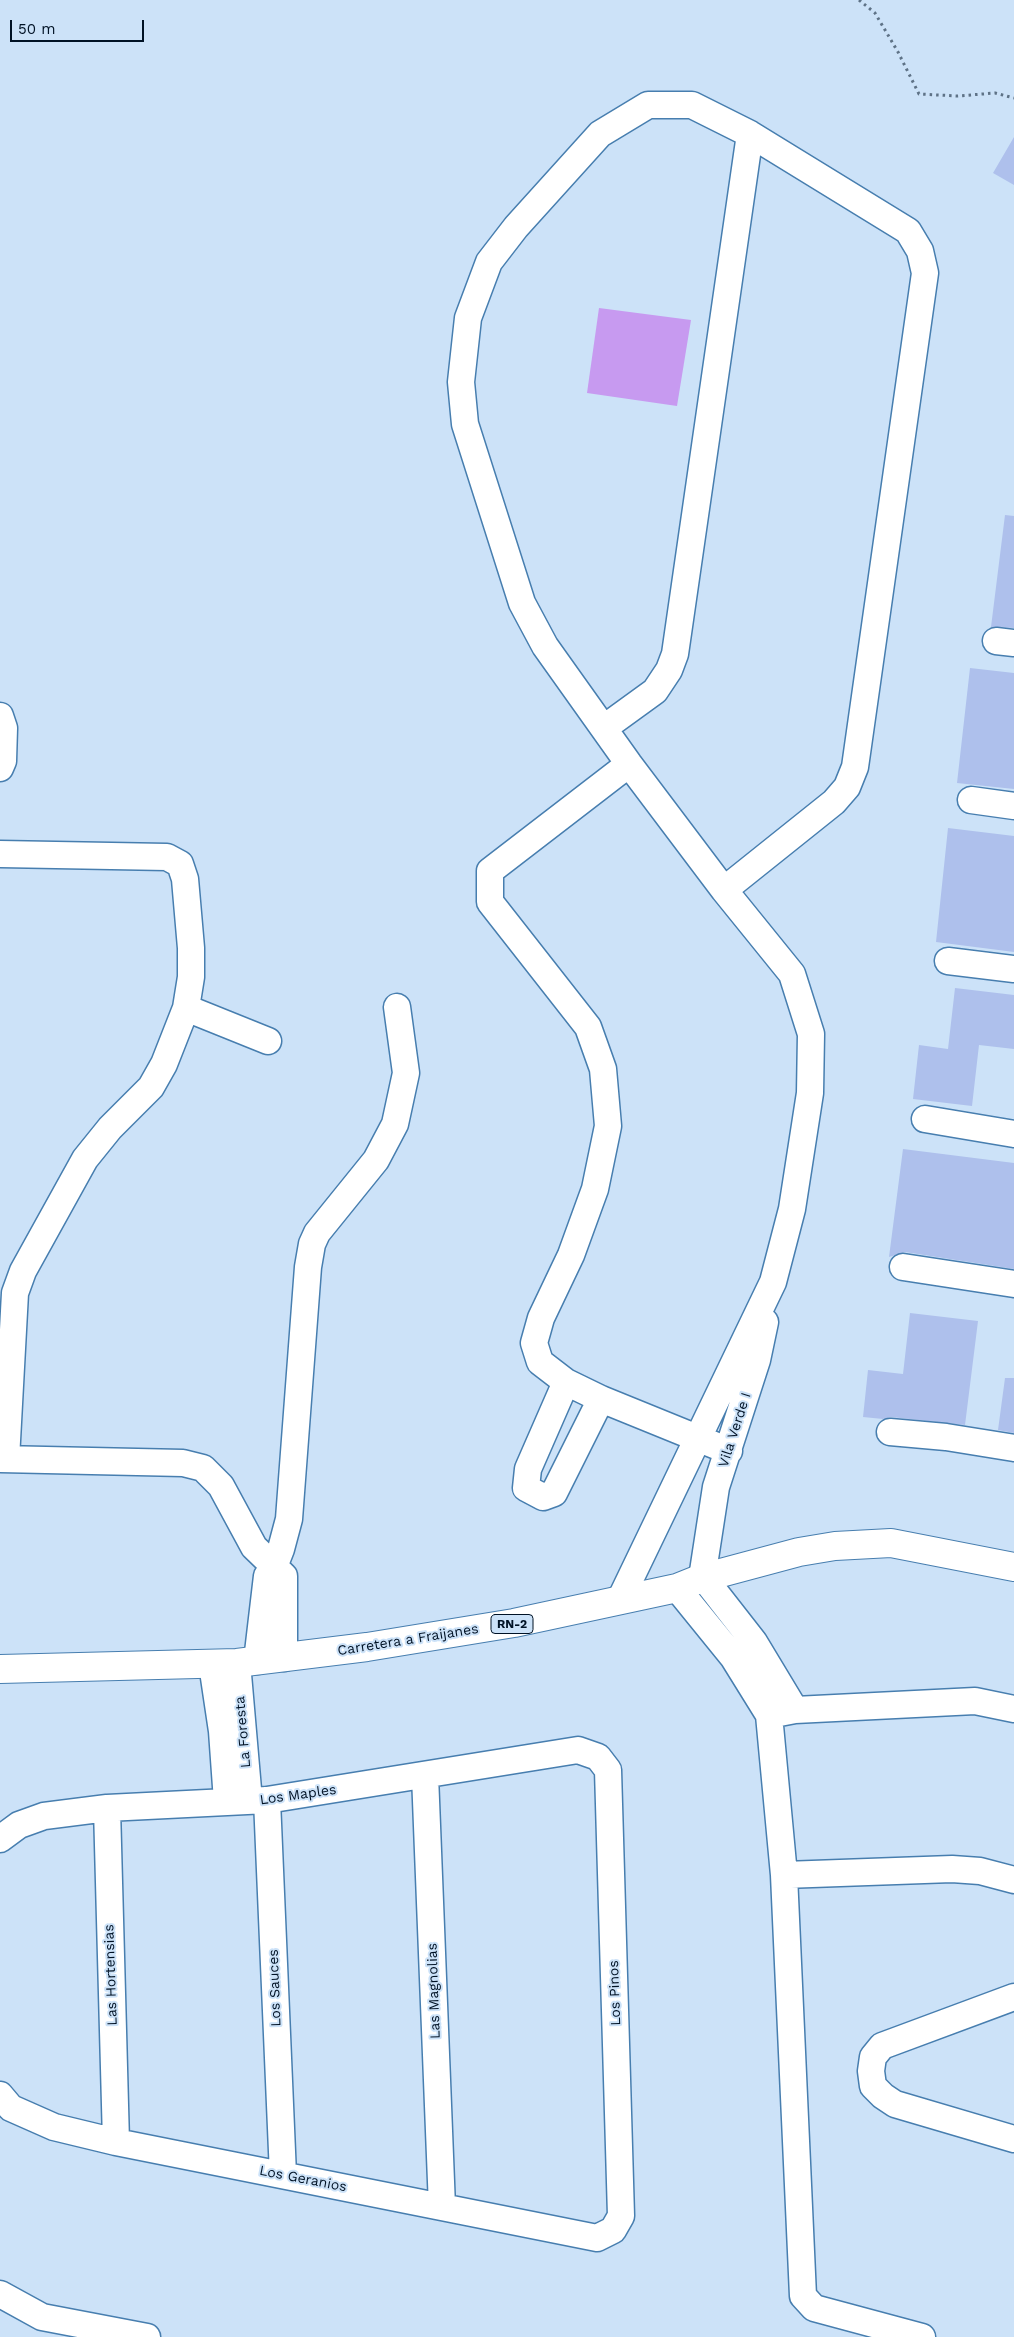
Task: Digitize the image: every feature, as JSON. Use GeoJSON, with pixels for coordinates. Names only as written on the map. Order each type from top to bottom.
{"type":"FeatureCollection","features":[{"type":"Feature","properties":{"kind":"main road","name":"Carretera a Fraijanes"},"geometry":{"type":"LineString","coordinates":[[0,1669],[236,1663],[284,1658],[514,1623],[620,1600],[798,1552],[835,1546],[891,1543],[1014,1568]]}},
{"type":"Feature","properties":{"kind":"street"},"geometry":{"type":"LineString","coordinates":[[620,1600],[773,1282],[792,1209],[810,1093],[811,1034],[792,974],[724,890],[629,764],[545,646],[522,603],[465,424],[461,382],[468,318],[490,262],[516,227],[600,134],[648,105],[692,105],[750,134],[908,232],[920,251],[925,273],[855,767],[847,787],[834,802],[724,890]]}},
{"type":"Feature","properties":{"kind":"street"},"geometry":{"type":"LineString","coordinates":[[604,728],[656,691],[669,670],[675,654],[750,134]]}},
{"type":"Feature","properties":{"kind":"street"},"geometry":{"type":"LineString","coordinates":[[0,716],[4,728],[3,761],[0,768]]}},
{"type":"Feature","properties":{"kind":"street"},"geometry":{"type":"LineString","coordinates":[[629,764],[490,871],[490,902],[588,1027],[603,1069],[608,1126],[595,1189],[571,1255],[541,1318],[534,1343],[540,1362],[566,1382],[601,1399],[729,1451]]}},
{"type":"Feature","properties":{"kind":"street"},"geometry":{"type":"LineString","coordinates":[[972,800],[1014,806]]}},
{"type":"Feature","properties":{"kind":"street"},"geometry":{"type":"LineString","coordinates":[[0,854],[167,856],[180,864],[185,879],[191,948],[191,977],[186,1008],[164,1064],[151,1086],[110,1128],[85,1159],[23,1271],[15,1293],[3,1459],[183,1463],[203,1468],[221,1486],[254,1547],[284,1576],[284,1658]]}},
{"type":"Feature","properties":{"kind":"street"},"geometry":{"type":"LineString","coordinates":[[948,961],[1014,969]]}},
{"type":"Feature","properties":{"kind":"street","name":"La Foresta"},"geometry":{"type":"LineString","coordinates":[[248,1801],[236,1663],[267,1576],[282,1548],[288,1519],[312,1244],[317,1233],[376,1160],[395,1124],[406,1072],[398,1007]]}},
{"type":"Feature","properties":{"kind":"street"},"geometry":{"type":"LineString","coordinates":[[186,1008],[268,1041]]}},
{"type":"Feature","properties":{"kind":"street"},"geometry":{"type":"LineString","coordinates":[[925,1119],[1014,1134]]}},
{"type":"Feature","properties":{"kind":"street"},"geometry":{"type":"LineString","coordinates":[[903,1267],[1014,1284]]}},
{"type":"Feature","properties":{"kind":"street","name":"Vila Verde I"},"geometry":{"type":"LineString","coordinates":[[694,1581],[716,1487],[758,1360],[773,1282]]}},
{"type":"Feature","properties":{"kind":"street"},"geometry":{"type":"LineString","coordinates":[[566,1382],[528,1469],[526,1488],[544,1497],[554,1493],[601,1399]]}},
{"type":"Feature","properties":{"kind":"street"},"geometry":{"type":"LineString","coordinates":[[890,1432],[946,1437],[1014,1448]]}},
{"type":"Feature","properties":{"kind":"street"},"geometry":{"type":"LineString","coordinates":[[694,1581],[754,1642],[796,1710]]}},
{"type":"Feature","properties":{"kind":"street"},"geometry":{"type":"LineString","coordinates":[[694,1581],[733,1658],[769,1715],[784,1875],[803,2296],[814,2308],[922,2337]]}},
{"type":"Feature","properties":{"kind":"street"},"geometry":{"type":"LineString","coordinates":[[769,1715],[796,1710],[975,1701],[1014,1709]]}},
{"type":"Feature","properties":{"kind":"street","name":"Los Maples"},"geometry":{"type":"LineString","coordinates":[[0,1839],[19,1825],[44,1816],[106,1808],[248,1801],[578,1750],[598,1756]]}},
{"type":"Feature","properties":{"kind":"street","name":"Los Pinos"},"geometry":{"type":"LineString","coordinates":[[598,1756],[608,1770],[621,2216],[613,2230]]}},
{"type":"Feature","properties":{"kind":"street","name":"Las Magnolias"},"geometry":{"type":"LineString","coordinates":[[425,1775],[442,2207]]}},
{"type":"Feature","properties":{"kind":"street","name":"Los Sauces"},"geometry":{"type":"LineString","coordinates":[[248,1801],[283,2176]]}},
{"type":"Feature","properties":{"kind":"street","name":"Las Hortensias"},"geometry":{"type":"LineString","coordinates":[[106,1808],[116,2142]]}},
{"type":"Feature","properties":{"kind":"street"},"geometry":{"type":"LineString","coordinates":[[784,1875],[952,1868],[980,1871],[1014,1880]]}},
{"type":"Feature","properties":{"kind":"street"},"geometry":{"type":"LineString","coordinates":[[1014,1997],[882,2046],[874,2057],[871,2071],[873,2086],[895,2104],[1014,2139]]}},
{"type":"Feature","properties":{"kind":"street","name":"Los Geranios"},"geometry":{"type":"LineString","coordinates":[[0,2096],[11,2108],[54,2127],[116,2142],[597,2238],[613,2230]]}},
{"type":"Feature","properties":{"kind":"street"},"geometry":{"type":"LineString","coordinates":[[0,2294],[42,2317],[147,2337]]}},
{"type":"Feature","properties":{"kind":"path"},"geometry":{"type":"LineString","coordinates":[[858,0],[875,13],[898,52],[919,94],[958,96],[995,93],[1014,98]]}},
{"type":"Feature","properties":{"kind":"shaded area"},"geometry":{"type":"Polygon","coordinates":[[[599,308],[691,320],[677,406],[587,393],[599,308]]]}},
{"type":"Feature","properties":{"kind":"building"},"geometry":{"type":"Polygon","coordinates":[[[1014,137],[1014,185],[993,173],[1014,137]]]}},
{"type":"Feature","properties":{"kind":"building"},"geometry":{"type":"Polygon","coordinates":[[[1005,515],[1014,516],[1014,628],[991,627],[1005,515]]]}},
{"type":"Feature","properties":{"kind":"building"},"geometry":{"type":"Polygon","coordinates":[[[970,668],[1014,673],[1014,789],[957,783],[970,668]]]}},
{"type":"Feature","properties":{"kind":"building"},"geometry":{"type":"Polygon","coordinates":[[[948,828],[1014,836],[1014,952],[936,942],[948,828]]]}},
{"type":"Feature","properties":{"kind":"building"},"geometry":{"type":"Polygon","coordinates":[[[955,988],[1014,995],[1014,1049],[979,1045],[972,1106],[913,1099],[919,1045],[948,1049],[955,988]]]}},
{"type":"Feature","properties":{"kind":"building"},"geometry":{"type":"Polygon","coordinates":[[[903,1149],[1014,1163],[1014,1269],[905,1252],[889,1257],[903,1149]]]}},
{"type":"Feature","properties":{"kind":"building"},"geometry":{"type":"Polygon","coordinates":[[[910,1313],[978,1321],[965,1425],[891,1417],[883,1419],[863,1417],[868,1370],[903,1374],[910,1313]]]}},
{"type":"Feature","properties":{"kind":"building"},"geometry":{"type":"Polygon","coordinates":[[[1005,1378],[1014,1378],[1014,1433],[998,1430],[1005,1378]]]}}]}
